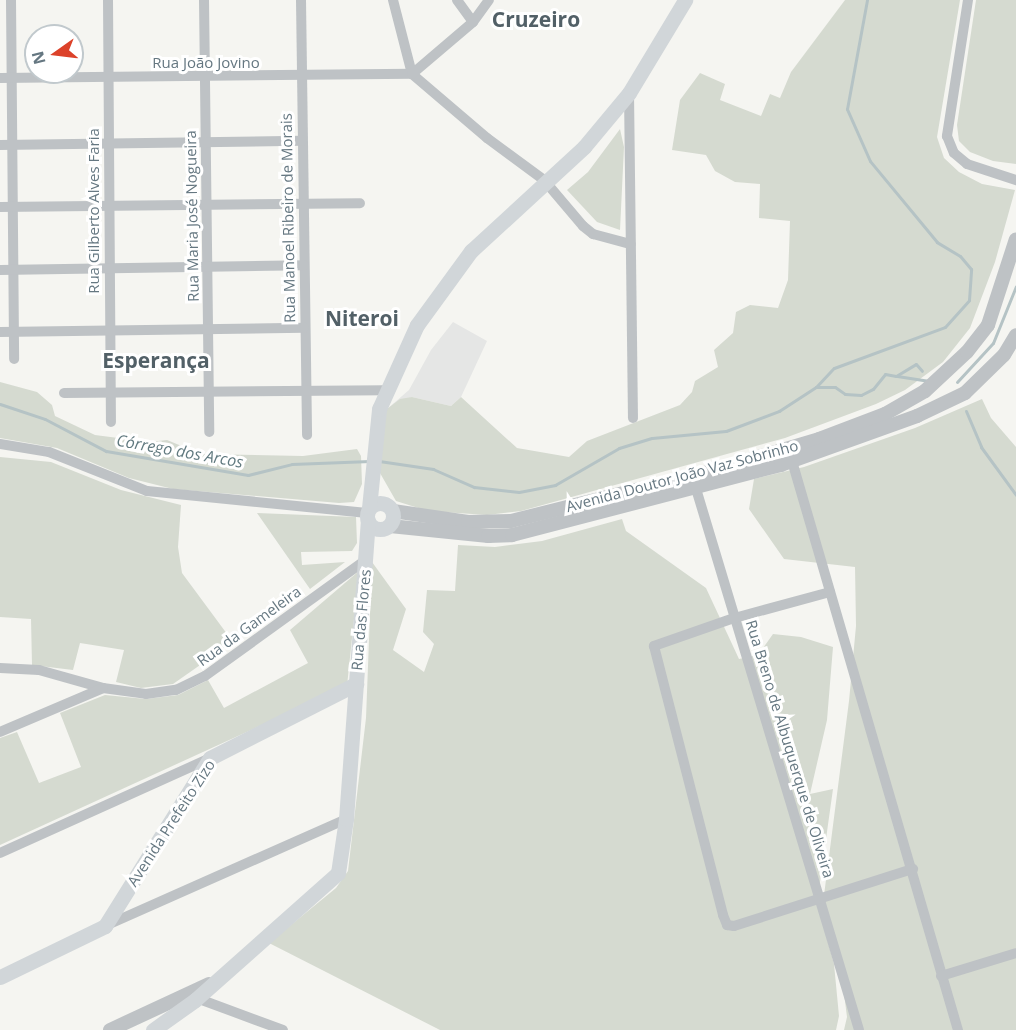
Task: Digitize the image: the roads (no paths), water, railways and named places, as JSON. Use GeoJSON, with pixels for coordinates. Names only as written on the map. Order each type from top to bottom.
{"type":"FeatureCollection","features":[{"type":"Feature","properties":{"kind":"main road"},"geometry":{"type":"LineString","coordinates":[[366,558],[374,438],[385,390],[417,325],[454,270],[544,180],[584,147],[629,93],[685,0]]}},
{"type":"Feature","properties":{"kind":"main road"},"geometry":{"type":"LineString","coordinates":[[366,558],[388,528],[392,509],[373,469]]}},
{"type":"Feature","properties":{"kind":"main road"},"geometry":{"type":"LineString","coordinates":[[368,514],[380,503],[392,509]]}},
{"type":"Feature","properties":{"kind":"main road"},"geometry":{"type":"LineString","coordinates":[[368,514],[374,528],[388,528]]}},
{"type":"Feature","properties":{"kind":"main road","name":"Rua das Flores"},"geometry":{"type":"LineString","coordinates":[[153,1030],[326,887],[338,873],[346,819],[366,558]]}},
{"type":"Feature","properties":{"kind":"main road","name":"Avenida Prefeito Zizo"},"geometry":{"type":"LineString","coordinates":[[105,926],[210,758],[356,684]]}},
{"type":"Feature","properties":{"kind":"main road"},"geometry":{"type":"LineString","coordinates":[[0,976],[105,926]]}},
{"type":"Feature","properties":{"kind":"street"},"geometry":{"type":"LineString","coordinates":[[11,0],[5,78],[13,146],[14,359]]}},
{"type":"Feature","properties":{"kind":"street","name":"Rua Gilberto Alves Faria"},"geometry":{"type":"LineString","coordinates":[[108,0],[111,422]]}},
{"type":"Feature","properties":{"kind":"street","name":"Rua Maria José Nogueira"},"geometry":{"type":"LineString","coordinates":[[204,0],[209,432]]}},
{"type":"Feature","properties":{"kind":"street","name":"Rua Manoel Ribeiro de Morais"},"geometry":{"type":"LineString","coordinates":[[301,0],[307,435]]}},
{"type":"Feature","properties":{"kind":"street"},"geometry":{"type":"LineString","coordinates":[[393,0],[412,74],[487,138],[544,180],[583,226],[593,234],[631,244]]}},
{"type":"Feature","properties":{"kind":"street"},"geometry":{"type":"LineString","coordinates":[[457,0],[473,22]]}},
{"type":"Feature","properties":{"kind":"street"},"geometry":{"type":"LineString","coordinates":[[412,74],[473,22],[489,0]]}},
{"type":"Feature","properties":{"kind":"street"},"geometry":{"type":"LineString","coordinates":[[968,0],[947,136],[954,153],[967,164],[1016,180]]}},
{"type":"Feature","properties":{"kind":"street","name":"Rua João Jovino"},"geometry":{"type":"LineString","coordinates":[[5,78],[205,78],[412,74]]}},
{"type":"Feature","properties":{"kind":"street"},"geometry":{"type":"LineString","coordinates":[[629,93],[633,418]]}},
{"type":"Feature","properties":{"kind":"street"},"geometry":{"type":"LineString","coordinates":[[0,146],[302,141]]}},
{"type":"Feature","properties":{"kind":"street"},"geometry":{"type":"LineString","coordinates":[[0,207],[360,203]]}},
{"type":"Feature","properties":{"kind":"street","name":"Avenida Doutor João Vaz Sobrinho"},"geometry":{"type":"LineString","coordinates":[[388,528],[488,537],[512,535],[694,482],[885,414],[925,392],[988,325],[1002,291],[1016,239]]}},
{"type":"Feature","properties":{"kind":"street"},"geometry":{"type":"LineString","coordinates":[[0,270],[304,265]]}},
{"type":"Feature","properties":{"kind":"street"},"geometry":{"type":"LineString","coordinates":[[0,332],[304,328]]}},
{"type":"Feature","properties":{"kind":"street","name":"Avenida Doutor João Vaz Sobrinho"},"geometry":{"type":"LineString","coordinates":[[392,509],[468,522],[511,520],[792,461],[917,416],[965,393],[1010,353],[1016,334]]}},
{"type":"Feature","properties":{"kind":"street"},"geometry":{"type":"LineString","coordinates":[[949,369],[952,384],[965,393]]}},
{"type":"Feature","properties":{"kind":"street"},"geometry":{"type":"LineString","coordinates":[[64,393],[385,390]]}},
{"type":"Feature","properties":{"kind":"street"},"geometry":{"type":"LineString","coordinates":[[0,444],[49,452],[147,491],[368,514]]}},
{"type":"Feature","properties":{"kind":"street"},"geometry":{"type":"LineString","coordinates":[[792,461],[913,868],[941,976],[958,1030]]}},
{"type":"Feature","properties":{"kind":"street","name":"Rua Breno de Albuquerque de Oliveira"},"geometry":{"type":"LineString","coordinates":[[694,482],[859,1030]]}},
{"type":"Feature","properties":{"kind":"street","name":"Rua da Gameleira"},"geometry":{"type":"LineString","coordinates":[[0,668],[39,670],[103,688],[146,694],[176,690],[205,676],[366,558]]}},
{"type":"Feature","properties":{"kind":"street"},"geometry":{"type":"LineString","coordinates":[[830,592],[734,618],[654,646],[723,915],[727,925],[734,926],[913,868]]}},
{"type":"Feature","properties":{"kind":"street"},"geometry":{"type":"LineString","coordinates":[[0,732],[103,688]]}},
{"type":"Feature","properties":{"kind":"street"},"geometry":{"type":"LineString","coordinates":[[0,853],[210,758]]}},
{"type":"Feature","properties":{"kind":"street"},"geometry":{"type":"LineString","coordinates":[[105,926],[346,819]]}},
{"type":"Feature","properties":{"kind":"street"},"geometry":{"type":"LineString","coordinates":[[941,976],[1016,953]]}},
{"type":"Feature","properties":{"kind":"street"},"geometry":{"type":"LineString","coordinates":[[110,1030],[192,997],[283,1030]]}},
{"type":"Feature","properties":{"kind":"waterway","name":"Córrego dos Arcos"},"geometry":{"type":"LineString","coordinates":[[379,461],[433,469],[474,487],[519,492],[555,485],[619,448],[652,438],[726,431],[779,411],[816,387],[834,368],[945,327],[969,300],[971,269],[960,256],[937,242],[870,161],[847,109],[867,0]]}},
{"type":"Feature","properties":{"kind":"waterway"},"geometry":{"type":"LineString","coordinates":[[957,382],[993,343],[1016,286]]}},
{"type":"Feature","properties":{"kind":"waterway"},"geometry":{"type":"LineString","coordinates":[[816,387],[835,387],[845,394],[861,395],[873,389],[885,374],[896,376],[916,364],[922,371]]}},
{"type":"Feature","properties":{"kind":"waterway"},"geometry":{"type":"LineString","coordinates":[[897,376],[928,381]]}},
{"type":"Feature","properties":{"kind":"waterway","name":"Córrego dos Arcos"},"geometry":{"type":"LineString","coordinates":[[0,404],[45,419],[106,451],[248,475],[292,464],[370,461]]}},
{"type":"Feature","properties":{"kind":"waterway"},"geometry":{"type":"LineString","coordinates":[[966,411],[981,447],[1016,495]]}},
{"type":"Feature","properties":{"kind":"district","name":"Cruzeiro"},"geometry":{"type":"Point","coordinates":[536,19]}},
{"type":"Feature","properties":{"kind":"district","name":"Niteroi"},"geometry":{"type":"Point","coordinates":[362,318]}},
{"type":"Feature","properties":{"kind":"district","name":"Esperança"},"geometry":{"type":"Point","coordinates":[156,360]}}]}
